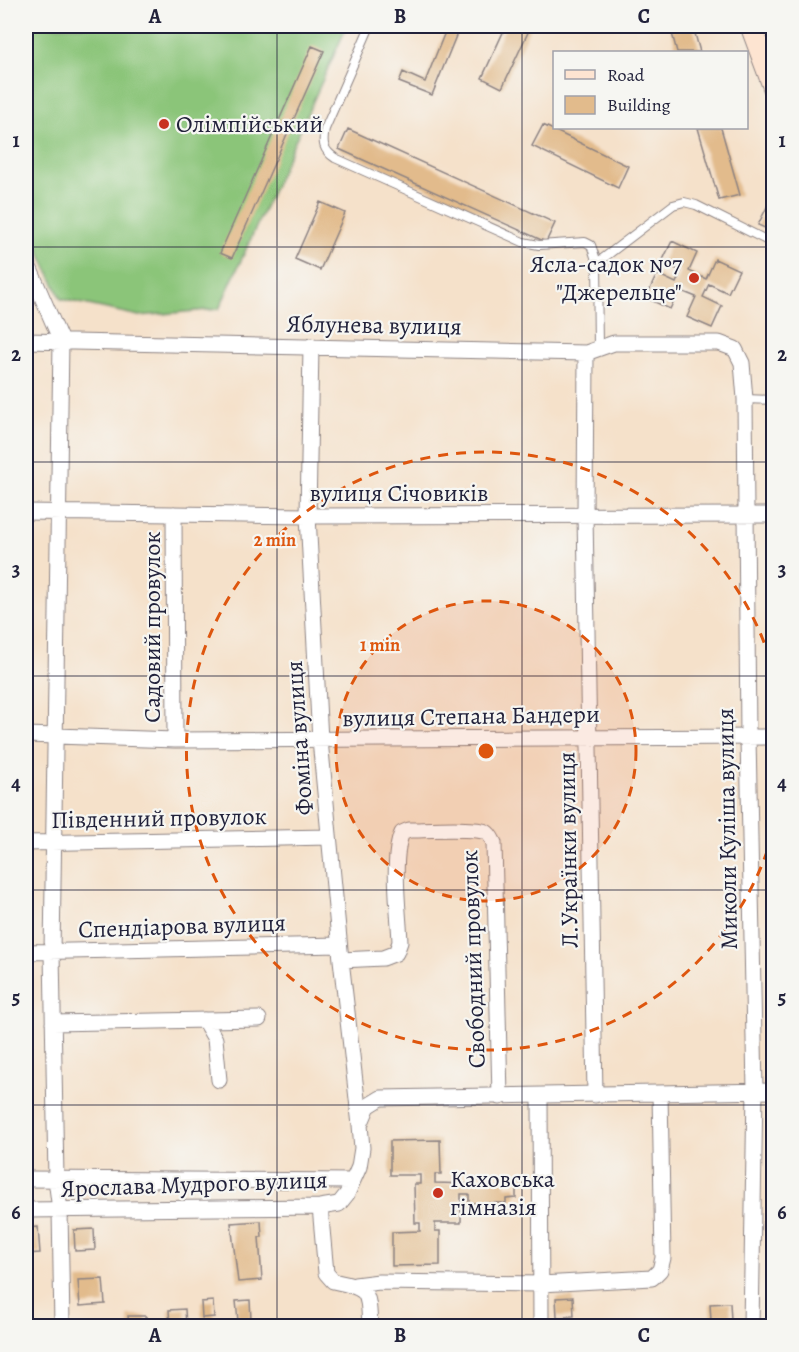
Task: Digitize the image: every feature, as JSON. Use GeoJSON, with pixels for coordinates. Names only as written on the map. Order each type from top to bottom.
{"type":"FeatureCollection","features":[{"type":"Feature","properties":{"kind":"street"},"geometry":{"type":"LineString","coordinates":[[751,26],[774,88]]}},
{"type":"Feature","properties":{"kind":"street"},"geometry":{"type":"LineString","coordinates":[[26,260],[61,342],[52,952],[56,1179],[60,1210],[62,1326]]}},
{"type":"Feature","properties":{"kind":"street","name":"Яблунева вулиця"},"geometry":{"type":"LineString","coordinates":[[26,341],[592,350],[614,343],[719,343]]}},
{"type":"Feature","properties":{"kind":"street","name":"Миколи Куліша вулиця"},"geometry":{"type":"LineString","coordinates":[[719,343],[735,348],[742,363],[745,399],[748,737],[755,1091],[751,1326]]}},
{"type":"Feature","properties":{"kind":"street","name":"Фоміна вулиця"},"geometry":{"type":"LineString","coordinates":[[311,346],[308,516],[320,740],[340,952],[360,1125]]}},
{"type":"Feature","properties":{"kind":"street","name":"Л.Українки вулиця"},"geometry":{"type":"LineString","coordinates":[[592,350],[585,515],[595,1095]]}},
{"type":"Feature","properties":{"kind":"street","name":"вулиця Січовиків"},"geometry":{"type":"LineString","coordinates":[[26,512],[308,516],[774,515]]}},
{"type":"Feature","properties":{"kind":"street","name":"Садовий провулок"},"geometry":{"type":"LineString","coordinates":[[174,514],[175,740]]}},
{"type":"Feature","properties":{"kind":"street","name":"вулиця Степана Бандери"},"geometry":{"type":"LineString","coordinates":[[26,735],[175,740],[589,736],[774,737]]}},
{"type":"Feature","properties":{"kind":"street","name":"Свободний провулок"},"geometry":{"type":"LineString","coordinates":[[340,952],[383,958],[396,953],[400,942],[397,860],[398,842],[402,833],[409,830],[473,831],[486,832],[490,835],[494,843],[500,1097]]}},
{"type":"Feature","properties":{"kind":"street","name":"Південний провулок"},"geometry":{"type":"LineString","coordinates":[[26,843],[329,837]]}},
{"type":"Feature","properties":{"kind":"street","name":"Спендіарова вулиця"},"geometry":{"type":"LineString","coordinates":[[26,952],[340,952]]}},
{"type":"Feature","properties":{"kind":"street"},"geometry":{"type":"LineString","coordinates":[[53,1023],[259,1019]]}},
{"type":"Feature","properties":{"kind":"street"},"geometry":{"type":"LineString","coordinates":[[204,1020],[215,1039],[219,1080]]}},
{"type":"Feature","properties":{"kind":"street"},"geometry":{"type":"LineString","coordinates":[[360,1125],[368,1106],[381,1098],[774,1091]]}},
{"type":"Feature","properties":{"kind":"street"},"geometry":{"type":"LineString","coordinates":[[320,1208],[326,1273],[333,1281],[355,1285],[380,1282],[541,1284],[652,1278],[660,1270],[663,1257],[660,1093]]}},
{"type":"Feature","properties":{"kind":"street"},"geometry":{"type":"LineString","coordinates":[[540,1096],[541,1326]]}},
{"type":"Feature","properties":{"kind":"street","name":"Ярослава Мудрого вулиця"},"geometry":{"type":"LineString","coordinates":[[26,1210],[320,1208],[339,1204],[347,1194],[359,1167],[362,1148],[360,1125]]}},
{"type":"Feature","properties":{"kind":"street","name":"Ярослава Мудрого вулиця"},"geometry":{"type":"LineString","coordinates":[[26,1179],[352,1181]]}},
{"type":"Feature","properties":{"kind":"street"},"geometry":{"type":"LineString","coordinates":[[355,1285],[368,1296],[370,1326]]}},
{"type":"Feature","properties":{"kind":"lane"},"geometry":{"type":"LineString","coordinates":[[370,26],[325,129],[322,142],[327,152],[523,242],[539,245],[585,242],[591,245],[597,263],[592,350]]}},
{"type":"Feature","properties":{"kind":"lane"},"geometry":{"type":"LineString","coordinates":[[597,263],[673,205],[684,202],[774,244]]}},
{"type":"Feature","properties":{"kind":"lane"},"geometry":{"type":"LineString","coordinates":[[745,399],[774,400]]}},
{"type":"Feature","properties":{"kind":"green space","name":"Олімпійський"},"geometry":{"type":"Polygon","coordinates":[[[26,26],[347,26],[219,309],[139,316],[61,299],[26,222],[26,26]]]}},
{"type":"Feature","properties":{"kind":"building"},"geometry":{"type":"Polygon","coordinates":[[[436,26],[460,26],[432,95],[399,82],[403,72],[425,82],[445,32],[436,26]]]}},
{"type":"Feature","properties":{"kind":"building"},"geometry":{"type":"Polygon","coordinates":[[[506,26],[531,26],[502,88],[482,78],[506,26]]]}},
{"type":"Feature","properties":{"kind":"building"},"geometry":{"type":"Polygon","coordinates":[[[670,26],[693,26],[700,51],[677,51],[670,26]]]}},
{"type":"Feature","properties":{"kind":"building"},"geometry":{"type":"Polygon","coordinates":[[[312,46],[324,51],[232,258],[220,253],[312,46]]]}},
{"type":"Feature","properties":{"kind":"building"},"geometry":{"type":"Polygon","coordinates":[[[543,125],[628,166],[618,188],[532,146],[543,125]]]}},
{"type":"Feature","properties":{"kind":"building"},"geometry":{"type":"Polygon","coordinates":[[[348,129],[555,223],[546,242],[339,149],[348,129]]]}},
{"type":"Feature","properties":{"kind":"building"},"geometry":{"type":"Polygon","coordinates":[[[698,129],[721,129],[740,195],[719,200],[698,129]]]}},
{"type":"Feature","properties":{"kind":"building"},"geometry":{"type":"Polygon","coordinates":[[[320,202],[345,213],[320,270],[295,259],[320,202]]]}},
{"type":"Feature","properties":{"kind":"building"},"geometry":{"type":"Polygon","coordinates":[[[768,205],[774,207],[774,232],[758,225],[768,205]]]}},
{"type":"Feature","properties":{"kind":"building"},"geometry":{"type":"Polygon","coordinates":[[[672,241],[697,253],[689,271],[706,279],[715,259],[739,270],[728,293],[709,284],[703,297],[722,306],[712,328],[687,317],[696,297],[679,290],[670,309],[646,298],[657,274],[676,283],[681,271],[662,262],[672,241]]]}},
{"type":"Feature","properties":{"kind":"building"},"geometry":{"type":"Polygon","coordinates":[[[440,1140],[441,1174],[435,1174],[435,1183],[471,1184],[471,1180],[505,1180],[505,1186],[516,1186],[516,1198],[506,1199],[506,1203],[469,1203],[469,1194],[461,1194],[461,1223],[435,1223],[435,1231],[440,1231],[440,1265],[392,1266],[392,1232],[420,1231],[420,1223],[415,1223],[414,1184],[420,1184],[420,1175],[390,1175],[390,1141],[440,1140]]]}},
{"type":"Feature","properties":{"kind":"building"},"geometry":{"type":"Polygon","coordinates":[[[261,1221],[262,1237],[259,1237],[262,1280],[238,1282],[231,1223],[261,1221]]]}},
{"type":"Feature","properties":{"kind":"building"},"geometry":{"type":"Polygon","coordinates":[[[38,1227],[40,1253],[26,1254],[26,1228],[38,1227]]]}},
{"type":"Feature","properties":{"kind":"building"},"geometry":{"type":"Polygon","coordinates":[[[94,1229],[95,1250],[75,1251],[74,1230],[94,1229]]]}},
{"type":"Feature","properties":{"kind":"building"},"geometry":{"type":"Polygon","coordinates":[[[103,1279],[105,1304],[80,1306],[78,1280],[103,1279]]]}},
{"type":"Feature","properties":{"kind":"building"},"geometry":{"type":"Polygon","coordinates":[[[573,1297],[574,1316],[557,1317],[556,1298],[573,1297]]]}},
{"type":"Feature","properties":{"kind":"building"},"geometry":{"type":"Polygon","coordinates":[[[250,1300],[251,1320],[238,1321],[236,1301],[250,1300]]]}},
{"type":"Feature","properties":{"kind":"building"},"geometry":{"type":"Polygon","coordinates":[[[213,1301],[214,1317],[202,1318],[201,1302],[213,1301]]]}},
{"type":"Feature","properties":{"kind":"building"},"geometry":{"type":"Polygon","coordinates":[[[730,1303],[731,1320],[711,1321],[710,1304],[730,1303]]]}},
{"type":"Feature","properties":{"kind":"building"},"geometry":{"type":"Polygon","coordinates":[[[185,1309],[186,1326],[170,1326],[169,1310],[185,1309]]]}},
{"type":"Feature","properties":{"kind":"building"},"geometry":{"type":"Polygon","coordinates":[[[128,1316],[146,1316],[146,1326],[129,1326],[128,1316]]]}},
{"type":"Feature","properties":{"kind":"place","name":"Олімпійський"},"geometry":{"type":"Point","coordinates":[164,124]}},
{"type":"Feature","properties":{"kind":"place","name":"Ясла-садок №7 \"Джерельце\""},"geometry":{"type":"Point","coordinates":[694,278]}},
{"type":"Feature","properties":{"kind":"place","name":"Каховська гімназія"},"geometry":{"type":"Point","coordinates":[438,1193]}}]}
